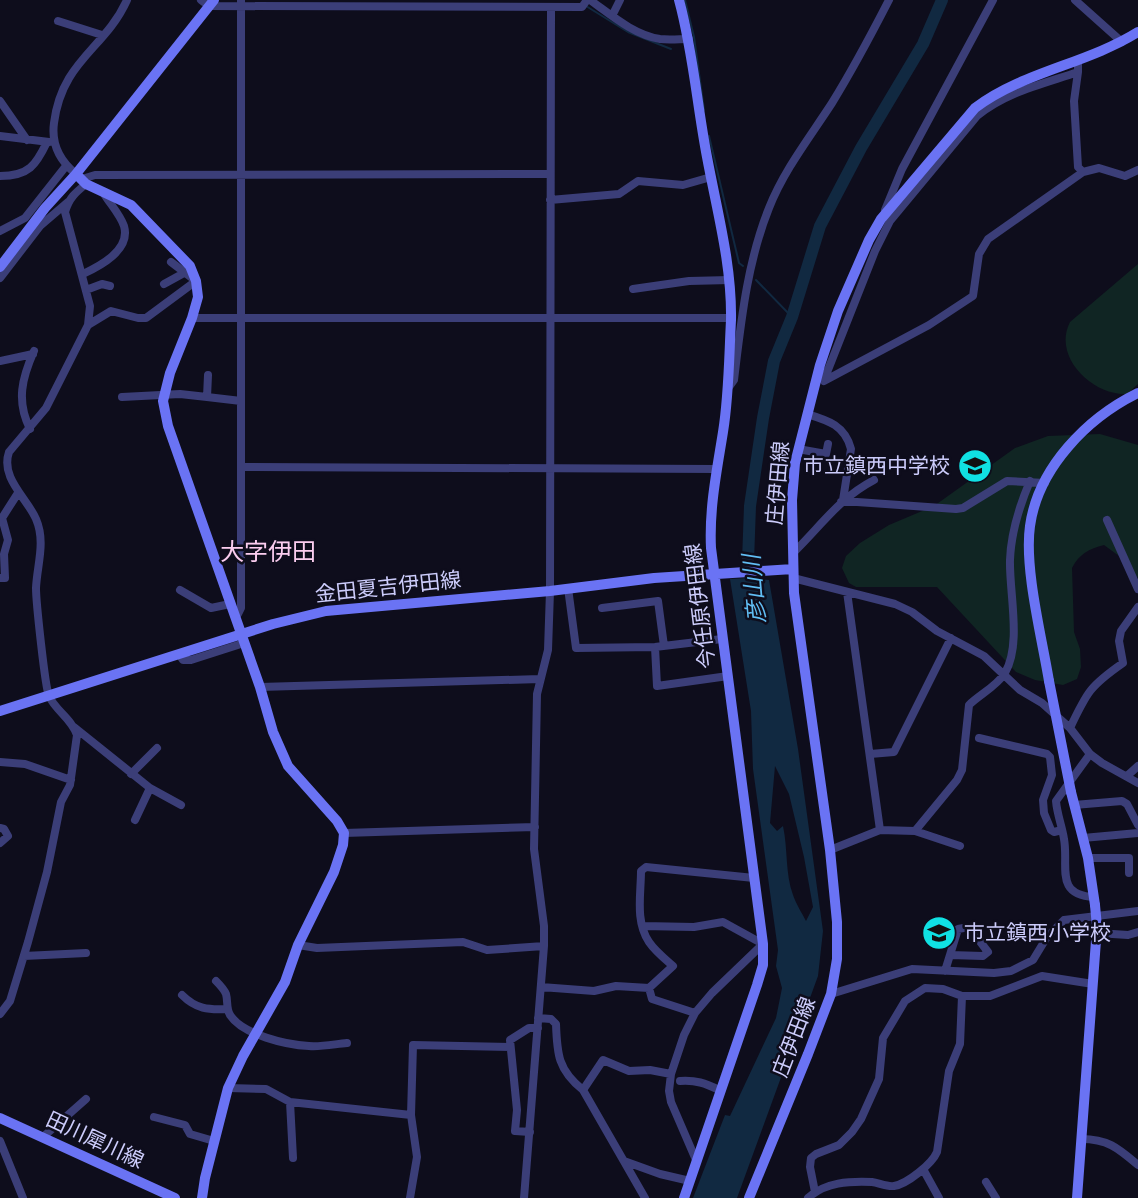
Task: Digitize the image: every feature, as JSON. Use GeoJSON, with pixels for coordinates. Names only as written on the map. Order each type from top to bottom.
{"type":"FeatureCollection","features":[{"type":"Feature","properties":{"kind":"main road","name":"今任原伊田線"},"geometry":{"type":"LineString","coordinates":[[679,0],[689,40],[695,90],[730,280],[727,389],[710,529],[722,639],[764,944],[763,964],[757,985],[684,1198]]}},
{"type":"Feature","properties":{"kind":"main road"},"geometry":{"type":"LineString","coordinates":[[0,267],[45,208],[82,179],[208,2]]}},
{"type":"Feature","properties":{"kind":"main road","name":"庄伊田線"},"geometry":{"type":"LineString","coordinates":[[749,1198],[831,994],[837,959],[837,922],[830,850],[791,572],[792,500],[798,449],[838,311],[881,219],[975,108],[993,94],[1078,67],[1138,32]]}},
{"type":"Feature","properties":{"kind":"main road"},"geometry":{"type":"LineString","coordinates":[[82,179],[131,205],[190,266],[198,297],[164,395],[168,426],[260,687],[273,732],[288,766],[337,821],[344,833],[334,872],[298,945],[285,982],[228,1088],[202,1198]]}},
{"type":"Feature","properties":{"kind":"main road"},"geometry":{"type":"LineString","coordinates":[[1077,1198],[1097,930],[1088,858],[1071,792],[1049,681],[1030,561],[1029,528],[1034,507],[1060,457],[1090,423],[1138,393]]}},
{"type":"Feature","properties":{"kind":"main road","name":"金田夏吉伊田線"},"geometry":{"type":"LineString","coordinates":[[0,711],[178,654],[242,639],[326,611],[550,591],[654,578],[791,572]]}},
{"type":"Feature","properties":{"kind":"main road","name":"田川犀川線"},"geometry":{"type":"LineString","coordinates":[[0,1118],[174,1198]]}},
{"type":"Feature","properties":{"kind":"street"},"geometry":{"type":"LineString","coordinates":[[0,176],[10,176],[36,164],[50,142],[60,96],[68,77],[120,16],[127,0]]}},
{"type":"Feature","properties":{"kind":"street"},"geometry":{"type":"LineString","coordinates":[[612,16],[620,0]]}},
{"type":"Feature","properties":{"kind":"street"},"geometry":{"type":"LineString","coordinates":[[727,389],[734,380],[745,293],[769,206],[782,180],[854,68],[890,0]]}},
{"type":"Feature","properties":{"kind":"street"},"geometry":{"type":"LineString","coordinates":[[881,219],[902,169],[993,0]]}},
{"type":"Feature","properties":{"kind":"street"},"geometry":{"type":"LineString","coordinates":[[1074,0],[1122,42]]}},
{"type":"Feature","properties":{"kind":"street"},"geometry":{"type":"LineString","coordinates":[[208,2],[551,7],[587,2],[647,35],[660,39],[689,40]]}},
{"type":"Feature","properties":{"kind":"street"},"geometry":{"type":"LineString","coordinates":[[180,590],[211,608],[232,610],[238,614],[241,608],[241,3]]}},
{"type":"Feature","properties":{"kind":"street"},"geometry":{"type":"LineString","coordinates":[[524,1198],[544,946],[534,849],[537,694],[548,650],[550,591],[551,7]]}},
{"type":"Feature","properties":{"kind":"street"},"geometry":{"type":"LineString","coordinates":[[58,21],[102,35]]}},
{"type":"Feature","properties":{"kind":"street"},"geometry":{"type":"LineString","coordinates":[[819,383],[890,221],[977,117],[992,104],[1078,67],[1074,101],[1078,167],[1083,172]]}},
{"type":"Feature","properties":{"kind":"street"},"geometry":{"type":"LineString","coordinates":[[0,101],[27,140]]}},
{"type":"Feature","properties":{"kind":"street"},"geometry":{"type":"LineString","coordinates":[[0,136],[50,142]]}},
{"type":"Feature","properties":{"kind":"street"},"geometry":{"type":"LineString","coordinates":[[50,142],[66,166],[82,179]]}},
{"type":"Feature","properties":{"kind":"street"},"geometry":{"type":"LineString","coordinates":[[0,231],[25,218],[66,166]]}},
{"type":"Feature","properties":{"kind":"street"},"geometry":{"type":"LineString","coordinates":[[819,383],[929,325],[972,296],[979,254],[989,239],[1083,172],[1099,168],[1125,176],[1138,170]]}},
{"type":"Feature","properties":{"kind":"street"},"geometry":{"type":"LineString","coordinates":[[0,278],[40,226],[68,202],[82,179],[95,175],[550,174]]}},
{"type":"Feature","properties":{"kind":"street"},"geometry":{"type":"LineString","coordinates":[[550,200],[619,194],[638,181],[682,185],[711,177]]}},
{"type":"Feature","properties":{"kind":"street"},"geometry":{"type":"LineString","coordinates":[[83,274],[113,256],[124,235],[123,223],[103,192]]}},
{"type":"Feature","properties":{"kind":"street"},"geometry":{"type":"LineString","coordinates":[[68,202],[65,212],[67,223],[90,306],[88,325],[46,408],[9,452],[5,470],[36,519],[41,536],[36,588],[48,695],[75,727],[131,774],[181,805]]}},
{"type":"Feature","properties":{"kind":"street"},"geometry":{"type":"LineString","coordinates":[[88,325],[111,311],[146,318],[196,281],[171,262]]}},
{"type":"Feature","properties":{"kind":"street"},"geometry":{"type":"LineString","coordinates":[[164,284],[184,273]]}},
{"type":"Feature","properties":{"kind":"street"},"geometry":{"type":"LineString","coordinates":[[633,289],[689,281],[730,280]]}},
{"type":"Feature","properties":{"kind":"street"},"geometry":{"type":"LineString","coordinates":[[86,290],[102,284],[110,286]]}},
{"type":"Feature","properties":{"kind":"street"},"geometry":{"type":"LineString","coordinates":[[192,318],[731,318]]}},
{"type":"Feature","properties":{"kind":"street"},"geometry":{"type":"LineString","coordinates":[[0,361],[33,352],[22,379],[23,415],[30,429]]}},
{"type":"Feature","properties":{"kind":"street"},"geometry":{"type":"LineString","coordinates":[[207,397],[208,375]]}},
{"type":"Feature","properties":{"kind":"street"},"geometry":{"type":"LineString","coordinates":[[122,397],[164,395],[241,401]]}},
{"type":"Feature","properties":{"kind":"street"},"geometry":{"type":"LineString","coordinates":[[807,414],[832,421],[849,442],[851,449],[842,501]]}},
{"type":"Feature","properties":{"kind":"street"},"geometry":{"type":"LineString","coordinates":[[798,449],[826,454],[828,444]]}},
{"type":"Feature","properties":{"kind":"street"},"geometry":{"type":"LineString","coordinates":[[241,467],[716,469]]}},
{"type":"Feature","properties":{"kind":"street"},"geometry":{"type":"LineString","coordinates":[[793,553],[842,501],[874,480]]}},
{"type":"Feature","properties":{"kind":"street"},"geometry":{"type":"LineString","coordinates":[[842,501],[956,509],[964,508],[1006,481],[1045,483]]}},
{"type":"Feature","properties":{"kind":"street"},"geometry":{"type":"LineString","coordinates":[[915,831],[962,770],[969,705],[1004,675],[1012,647],[1012,540],[1017,516],[1030,481]]}},
{"type":"Feature","properties":{"kind":"street"},"geometry":{"type":"LineString","coordinates":[[0,578],[5,578],[4,554],[8,540],[2,518],[18,492]]}},
{"type":"Feature","properties":{"kind":"street"},"geometry":{"type":"LineString","coordinates":[[1107,520],[1138,589]]}},
{"type":"Feature","properties":{"kind":"street"},"geometry":{"type":"LineString","coordinates":[[791,572],[847,592],[895,604],[912,612],[937,631],[984,656],[1070,728],[1090,754],[1102,764],[1138,783]]}},
{"type":"Feature","properties":{"kind":"street"},"geometry":{"type":"LineString","coordinates":[[568,589],[576,648],[660,647],[722,639]]}},
{"type":"Feature","properties":{"kind":"street"},"geometry":{"type":"LineString","coordinates":[[847,592],[880,830]]}},
{"type":"Feature","properties":{"kind":"street"},"geometry":{"type":"LineString","coordinates":[[602,607],[658,601],[660,647],[657,686],[728,676]]}},
{"type":"Feature","properties":{"kind":"street"},"geometry":{"type":"LineString","coordinates":[[1070,728],[1086,694],[1101,678],[1122,663],[1119,641],[1121,631],[1138,607]]}},
{"type":"Feature","properties":{"kind":"street"},"geometry":{"type":"LineString","coordinates":[[870,754],[894,752],[951,638]]}},
{"type":"Feature","properties":{"kind":"street"},"geometry":{"type":"LineString","coordinates":[[260,687],[540,679]]}},
{"type":"Feature","properties":{"kind":"street"},"geometry":{"type":"LineString","coordinates":[[1,1009],[10,1001],[47,872],[61,802],[71,780],[77,735],[75,727]]}},
{"type":"Feature","properties":{"kind":"street"},"geometry":{"type":"LineString","coordinates":[[979,738],[1050,757],[1052,775],[1044,793],[1044,813],[1051,830],[1062,830]]}},
{"type":"Feature","properties":{"kind":"street"},"geometry":{"type":"LineString","coordinates":[[131,774],[157,748]]}},
{"type":"Feature","properties":{"kind":"street"},"geometry":{"type":"LineString","coordinates":[[1090,754],[1056,801],[1066,855],[1065,878],[1069,887],[1094,901]]}},
{"type":"Feature","properties":{"kind":"street"},"geometry":{"type":"LineString","coordinates":[[0,762],[26,764],[71,780]]}},
{"type":"Feature","properties":{"kind":"street"},"geometry":{"type":"LineString","coordinates":[[1127,776],[1138,766]]}},
{"type":"Feature","properties":{"kind":"street"},"geometry":{"type":"LineString","coordinates":[[135,820],[150,788]]}},
{"type":"Feature","properties":{"kind":"street"},"geometry":{"type":"LineString","coordinates":[[1074,805],[1122,802],[1127,804],[1138,825]]}},
{"type":"Feature","properties":{"kind":"street"},"geometry":{"type":"LineString","coordinates":[[344,833],[535,827]]}},
{"type":"Feature","properties":{"kind":"street"},"geometry":{"type":"LineString","coordinates":[[0,828],[4,829],[8,836],[0,843]]}},
{"type":"Feature","properties":{"kind":"street"},"geometry":{"type":"LineString","coordinates":[[830,850],[880,830],[915,831],[960,845]]}},
{"type":"Feature","properties":{"kind":"street"},"geometry":{"type":"LineString","coordinates":[[1083,838],[1138,834]]}},
{"type":"Feature","properties":{"kind":"street"},"geometry":{"type":"LineString","coordinates":[[1088,858],[1129,858],[1129,873]]}},
{"type":"Feature","properties":{"kind":"street"},"geometry":{"type":"LineString","coordinates":[[541,987],[594,991],[616,986],[649,988],[673,967],[649,942],[643,926],[639,893],[641,871],[646,867],[754,878]]}},
{"type":"Feature","properties":{"kind":"street"},"geometry":{"type":"LineString","coordinates":[[831,994],[912,969],[994,973],[1011,971],[1032,960],[1047,937],[1064,920],[1138,911]]}},
{"type":"Feature","properties":{"kind":"street"},"geometry":{"type":"LineString","coordinates":[[643,926],[694,927],[723,922],[764,944],[712,993],[695,1013],[684,1035],[671,1074],[671,1102],[696,1160]]}},
{"type":"Feature","properties":{"kind":"street"},"geometry":{"type":"LineString","coordinates":[[945,971],[958,929],[969,927],[988,952],[983,956],[950,955]]}},
{"type":"Feature","properties":{"kind":"street"},"geometry":{"type":"LineString","coordinates":[[1097,930],[1129,935],[1138,932]]}},
{"type":"Feature","properties":{"kind":"street"},"geometry":{"type":"LineString","coordinates":[[298,945],[317,948],[463,942],[487,950],[544,946]]}},
{"type":"Feature","properties":{"kind":"street"},"geometry":{"type":"LineString","coordinates":[[24,956],[62,952],[86,953]]}},
{"type":"Feature","properties":{"kind":"street"},"geometry":{"type":"LineString","coordinates":[[962,996],[960,1044],[949,1071],[937,1152],[933,1160],[923,1169],[892,1186],[873,1182],[838,1183],[812,1195],[811,1158],[839,1145],[861,1118],[879,1079],[883,1038],[905,1001],[925,988],[943,989],[962,996],[989,996],[1042,976],[1093,984]]}},
{"type":"Feature","properties":{"kind":"street"},"geometry":{"type":"LineString","coordinates":[[216,981],[226,992],[227,1009],[236,1022],[256,1032],[295,1045],[348,1043]]}},
{"type":"Feature","properties":{"kind":"street"},"geometry":{"type":"LineString","coordinates":[[649,988],[652,999],[695,1013]]}},
{"type":"Feature","properties":{"kind":"street"},"geometry":{"type":"LineString","coordinates":[[182,995],[192,1005],[208,1010],[227,1009]]}},
{"type":"Feature","properties":{"kind":"street"},"geometry":{"type":"LineString","coordinates":[[530,1132],[514,1130],[517,1110],[510,1040],[538,1023],[554,1021],[559,1059],[572,1081],[583,1090],[645,1198]]}},
{"type":"Feature","properties":{"kind":"street"},"geometry":{"type":"LineString","coordinates":[[410,1198],[417,1157],[411,1115],[413,1045],[510,1047]]}},
{"type":"Feature","properties":{"kind":"street"},"geometry":{"type":"LineString","coordinates":[[583,1090],[603,1060],[629,1071],[650,1070],[671,1074]]}},
{"type":"Feature","properties":{"kind":"street"},"geometry":{"type":"LineString","coordinates":[[680,1081],[704,1082],[719,1090]]}},
{"type":"Feature","properties":{"kind":"street"},"geometry":{"type":"LineString","coordinates":[[228,1088],[266,1089],[290,1102],[411,1115]]}},
{"type":"Feature","properties":{"kind":"street"},"geometry":{"type":"LineString","coordinates":[[43,1137],[86,1099]]}},
{"type":"Feature","properties":{"kind":"street"},"geometry":{"type":"LineString","coordinates":[[290,1102],[293,1158]]}},
{"type":"Feature","properties":{"kind":"street"},"geometry":{"type":"LineString","coordinates":[[154,1117],[186,1125],[190,1134],[214,1142]]}},
{"type":"Feature","properties":{"kind":"street"},"geometry":{"type":"LineString","coordinates":[[1081,1139],[1100,1139],[1121,1150],[1138,1165]]}},
{"type":"Feature","properties":{"kind":"street"},"geometry":{"type":"LineString","coordinates":[[0,1141],[23,1198]]}},
{"type":"Feature","properties":{"kind":"street"},"geometry":{"type":"LineString","coordinates":[[624,1161],[690,1181]]}},
{"type":"Feature","properties":{"kind":"street"},"geometry":{"type":"LineString","coordinates":[[923,1169],[939,1198]]}},
{"type":"Feature","properties":{"kind":"street"},"geometry":{"type":"LineString","coordinates":[[986,1182],[996,1198]]}},
{"type":"Feature","properties":{"kind":"green space"},"geometry":{"type":"Polygon","coordinates":[[[1138,264],[1138,384],[1127,394],[1114,393],[1101,389],[1079,372],[1071,361],[1066,335],[1070,322],[1138,264]]]}},
{"type":"Feature","properties":{"kind":"green space"},"geometry":{"type":"Polygon","coordinates":[[[1100,434],[1138,445],[1138,578],[1119,556],[1104,545],[1085,553],[1075,563],[1072,568],[1074,632],[1080,649],[1081,667],[1077,679],[1063,685],[1035,680],[1016,672],[937,587],[856,587],[849,583],[842,568],[846,556],[860,543],[889,525],[934,506],[1015,448],[1048,436],[1100,434]]]}},
{"type":"Feature","properties":{"kind":"water"},"geometry":{"type":"Polygon","coordinates":[[[730,579],[769,580],[798,749],[823,931],[818,976],[737,1198],[693,1198],[725,1115],[730,1116],[776,1018],[782,988],[776,966],[778,950],[753,769],[751,711],[730,579]],[[775,766],[770,823],[777,831],[783,826],[790,887],[806,921],[813,907],[789,794],[775,766]]]}},
{"type":"Feature","properties":{"kind":"waterway"},"geometry":{"type":"LineString","coordinates":[[685,0],[694,37],[704,110]]}},
{"type":"Feature","properties":{"kind":"waterway","name":"彦山川"},"geometry":{"type":"LineString","coordinates":[[754,595],[748,561],[750,506],[774,361],[792,317],[820,226],[861,148],[923,44],[942,0]]}},
{"type":"Feature","properties":{"kind":"waterway"},"geometry":{"type":"LineString","coordinates":[[586,6],[628,32],[671,49]]}},
{"type":"Feature","properties":{"kind":"waterway"},"geometry":{"type":"LineString","coordinates":[[709,136],[739,263],[743,266]]}},
{"type":"Feature","properties":{"kind":"waterway"},"geometry":{"type":"LineString","coordinates":[[756,280],[792,317]]}},
{"type":"Feature","properties":{"kind":"place","name":"市立鎮西中学校"},"geometry":{"type":"Point","coordinates":[975,466]}},
{"type":"Feature","properties":{"kind":"place","name":"市立鎮西小学校"},"geometry":{"type":"Point","coordinates":[939,933]}},
{"type":"Feature","properties":{"kind":"district","name":"大字伊田"},"geometry":{"type":"Point","coordinates":[268,552]}}]}
